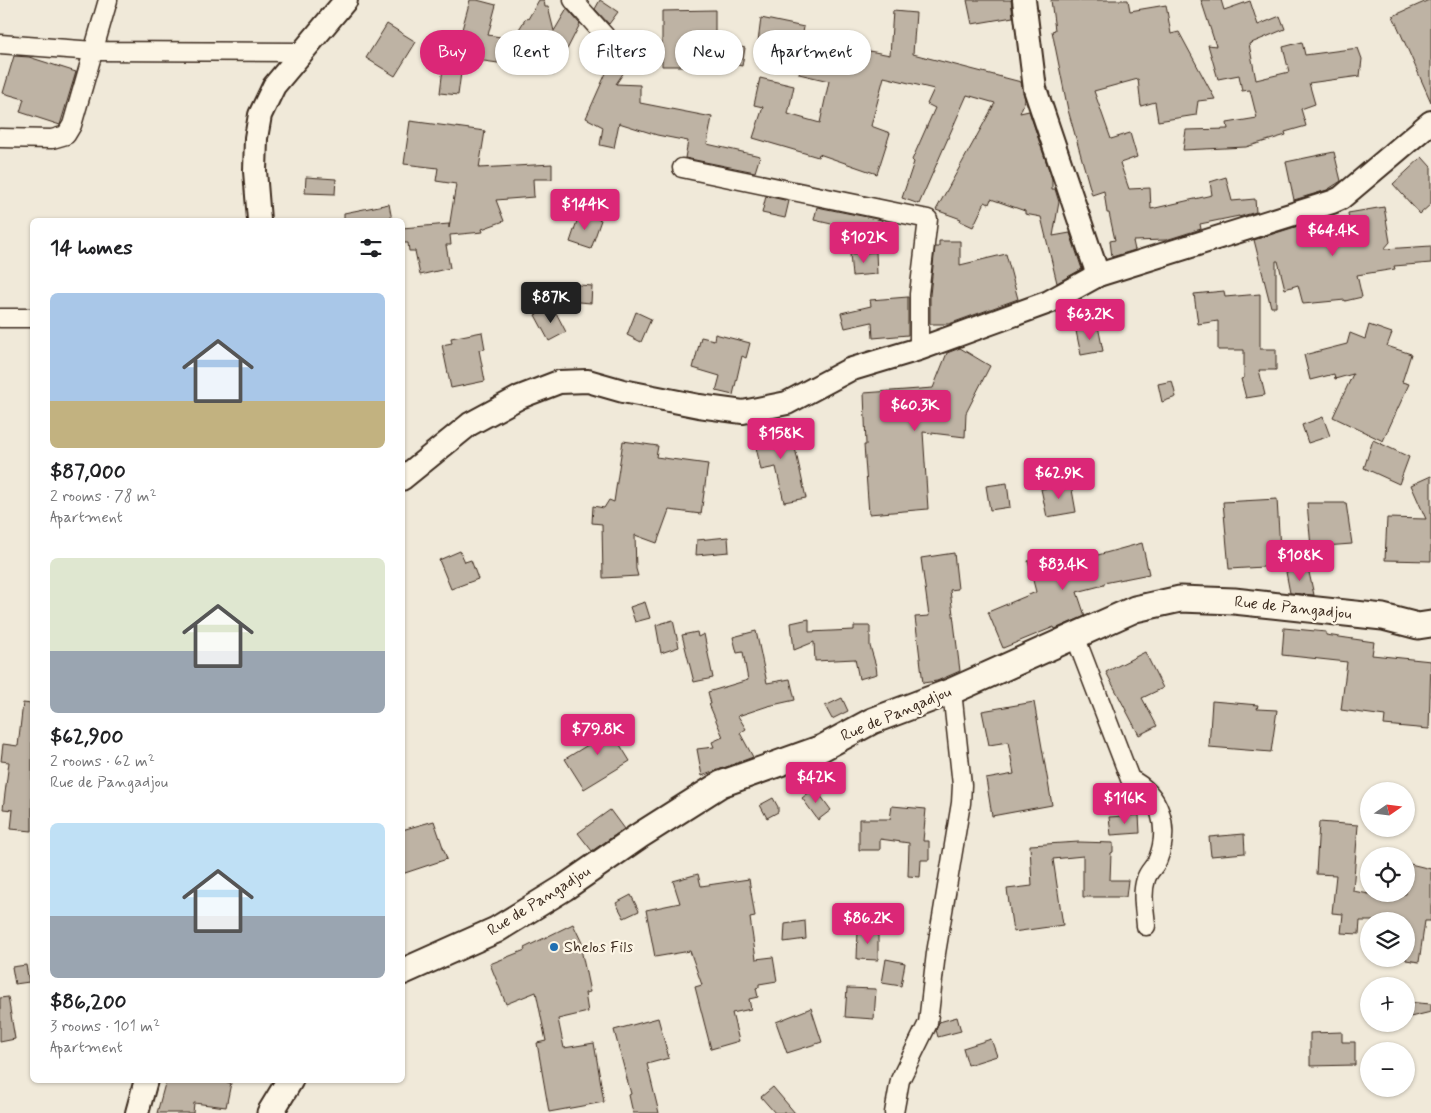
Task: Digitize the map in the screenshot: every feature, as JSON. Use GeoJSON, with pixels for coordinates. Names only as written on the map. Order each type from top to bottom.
{"type":"FeatureCollection","features":[{"type":"Feature","properties":{"kind":"main road","name":"Rue de Pangadjou"},"geometry":{"type":"LineString","coordinates":[[405,971],[496,930],[564,888],[639,836],[720,784],[822,748],[872,721],[952,690],[1135,609],[1180,599],[1234,601],[1383,617],[1418,626],[1431,624]]}},
{"type":"Feature","properties":{"kind":"main road"},"geometry":{"type":"LineString","coordinates":[[270,1113],[288,1083]]}},
{"type":"Feature","properties":{"kind":"street"},"geometry":{"type":"LineString","coordinates":[[0,138],[52,139],[66,135],[72,125],[108,0]]}},
{"type":"Feature","properties":{"kind":"street"},"geometry":{"type":"LineString","coordinates":[[260,218],[255,163],[256,138],[260,116],[274,86],[346,0]]}},
{"type":"Feature","properties":{"kind":"street"},"geometry":{"type":"LineString","coordinates":[[573,0],[600,30]]}},
{"type":"Feature","properties":{"kind":"street"},"geometry":{"type":"LineString","coordinates":[[1024,0],[1035,89],[1098,275]]}},
{"type":"Feature","properties":{"kind":"street"},"geometry":{"type":"LineString","coordinates":[[0,44],[94,51],[302,52]]}},
{"type":"Feature","properties":{"kind":"street"},"geometry":{"type":"LineString","coordinates":[[405,477],[470,424],[520,397],[559,382],[588,381],[622,391],[699,406],[743,412],[787,403],[849,370],[919,349],[1049,302],[1098,275],[1332,202],[1340,198],[1431,122]]}},
{"type":"Feature","properties":{"kind":"street"},"geometry":{"type":"LineString","coordinates":[[682,168],[928,218],[919,294],[919,349]]}},
{"type":"Feature","properties":{"kind":"street"},"geometry":{"type":"LineString","coordinates":[[0,318],[30,318]]}},
{"type":"Feature","properties":{"kind":"street"},"geometry":{"type":"LineString","coordinates":[[1075,636],[1130,779],[1151,794],[1160,809],[1164,829],[1161,847],[1157,861],[1146,879],[1143,893],[1146,926]]}},
{"type":"Feature","properties":{"kind":"street"},"geometry":{"type":"LineString","coordinates":[[894,1113],[900,1080],[928,1023],[936,954],[961,802],[962,785],[952,690]]}},
{"type":"Feature","properties":{"kind":"street"},"geometry":{"type":"LineString","coordinates":[[137,1113],[145,1083]]}},
{"type":"Feature","properties":{"kind":"building"},"geometry":{"type":"Polygon","coordinates":[[[470,0],[496,5],[488,35],[495,36],[495,63],[485,61],[485,30],[462,30],[470,0]]]}},
{"type":"Feature","properties":{"kind":"building"},"geometry":{"type":"Polygon","coordinates":[[[539,0],[544,0],[545,7],[548,7],[554,30],[519,30],[526,18],[528,19],[539,0]]]}},
{"type":"Feature","properties":{"kind":"building"},"geometry":{"type":"Polygon","coordinates":[[[600,0],[618,12],[609,24],[595,9],[600,0]]]}},
{"type":"Feature","properties":{"kind":"building"},"geometry":{"type":"Polygon","coordinates":[[[967,0],[1011,0],[1013,17],[972,24],[967,0]]]}},
{"type":"Feature","properties":{"kind":"building"},"geometry":{"type":"Polygon","coordinates":[[[1051,0],[1128,0],[1130,11],[1166,5],[1171,34],[1179,32],[1215,99],[1198,101],[1196,115],[1158,121],[1155,102],[1141,106],[1138,79],[1094,91],[1111,139],[1130,133],[1137,157],[1120,163],[1129,189],[1150,188],[1151,209],[1212,195],[1210,182],[1226,177],[1232,201],[1255,199],[1256,212],[1200,224],[1201,229],[1166,240],[1133,241],[1135,250],[1112,257],[1110,241],[1115,240],[1109,213],[1107,213],[1104,191],[1092,195],[1068,110],[1052,31],[1055,30],[1051,0]]]}},
{"type":"Feature","properties":{"kind":"building"},"geometry":{"type":"Polygon","coordinates":[[[1201,0],[1221,0],[1224,10],[1250,1],[1258,25],[1280,16],[1285,29],[1249,44],[1256,80],[1289,72],[1283,47],[1302,42],[1305,55],[1358,48],[1362,59],[1360,76],[1309,83],[1315,104],[1301,109],[1306,126],[1285,132],[1286,135],[1246,147],[1183,150],[1186,130],[1228,129],[1227,123],[1257,118],[1250,90],[1242,91],[1239,75],[1218,79],[1208,45],[1216,46],[1201,0]]]}},
{"type":"Feature","properties":{"kind":"building"},"geometry":{"type":"Polygon","coordinates":[[[1431,0],[1431,102],[1393,16],[1431,0]]]}},
{"type":"Feature","properties":{"kind":"building"},"geometry":{"type":"Polygon","coordinates":[[[567,9],[580,24],[569,46],[569,30],[555,30],[567,9]]]}},
{"type":"Feature","properties":{"kind":"building"},"geometry":{"type":"Polygon","coordinates":[[[715,10],[715,30],[675,30],[675,66],[665,66],[665,30],[662,30],[662,11],[715,10]]]}},
{"type":"Feature","properties":{"kind":"building"},"geometry":{"type":"Polygon","coordinates":[[[893,11],[916,13],[913,54],[1021,82],[1025,100],[1020,113],[1029,111],[1052,179],[1052,189],[1055,189],[1059,202],[1053,236],[1070,233],[1082,269],[1057,283],[1041,217],[1025,214],[1025,211],[991,199],[989,204],[985,202],[973,227],[960,221],[961,219],[936,210],[995,103],[967,95],[919,204],[902,198],[914,162],[912,160],[935,108],[927,104],[934,89],[884,77],[871,126],[890,133],[877,174],[819,154],[818,157],[753,138],[763,107],[754,105],[760,78],[794,86],[788,114],[820,123],[829,81],[803,75],[871,75],[871,51],[890,55],[893,11]]]}},
{"type":"Feature","properties":{"kind":"building"},"geometry":{"type":"Polygon","coordinates":[[[761,18],[804,27],[804,30],[760,30],[761,18]]]}},
{"type":"Feature","properties":{"kind":"building"},"geometry":{"type":"Polygon","coordinates":[[[387,24],[416,42],[395,76],[366,58],[387,24]]]}},
{"type":"Feature","properties":{"kind":"building"},"geometry":{"type":"Polygon","coordinates":[[[14,56],[29,57],[76,72],[60,125],[20,112],[24,99],[3,93],[14,56]]]}},
{"type":"Feature","properties":{"kind":"building"},"geometry":{"type":"Polygon","coordinates":[[[442,75],[461,75],[458,95],[440,93],[442,75]]]}},
{"type":"Feature","properties":{"kind":"building"},"geometry":{"type":"Polygon","coordinates":[[[605,75],[622,75],[616,84],[640,85],[640,103],[712,117],[707,144],[760,156],[755,172],[685,158],[688,141],[657,135],[619,123],[614,148],[600,145],[603,127],[586,118],[605,75]]]}},
{"type":"Feature","properties":{"kind":"building"},"geometry":{"type":"Polygon","coordinates":[[[410,121],[485,131],[479,168],[552,164],[552,179],[533,179],[534,197],[496,200],[504,221],[482,229],[483,232],[450,235],[451,245],[446,245],[450,268],[420,275],[415,251],[409,251],[408,243],[405,243],[405,228],[449,224],[449,228],[456,184],[436,181],[438,168],[404,164],[410,121]]]}},
{"type":"Feature","properties":{"kind":"building"},"geometry":{"type":"Polygon","coordinates":[[[1334,152],[1341,181],[1327,190],[1294,200],[1286,162],[1334,152]]]}},
{"type":"Feature","properties":{"kind":"building"},"geometry":{"type":"Polygon","coordinates":[[[1422,157],[1431,167],[1431,204],[1420,214],[1393,184],[1422,157]]]}},
{"type":"Feature","properties":{"kind":"building"},"geometry":{"type":"Polygon","coordinates":[[[306,177],[336,179],[335,194],[305,193],[306,177]]]}},
{"type":"Feature","properties":{"kind":"building"},"geometry":{"type":"Polygon","coordinates":[[[766,196],[789,201],[785,218],[762,213],[766,196]]]}},
{"type":"Feature","properties":{"kind":"building"},"geometry":{"type":"Polygon","coordinates":[[[389,204],[392,218],[344,218],[344,213],[389,204]]]}},
{"type":"Feature","properties":{"kind":"building"},"geometry":{"type":"Polygon","coordinates":[[[817,207],[882,220],[879,235],[814,220],[817,207]]]}},
{"type":"Feature","properties":{"kind":"building"},"geometry":{"type":"Polygon","coordinates":[[[1384,207],[1390,242],[1384,249],[1431,246],[1431,263],[1394,266],[1395,269],[1357,275],[1362,297],[1345,301],[1303,304],[1298,285],[1285,289],[1278,261],[1276,261],[1276,307],[1271,307],[1254,240],[1317,220],[1321,233],[1350,227],[1348,213],[1384,207]]]}},
{"type":"Feature","properties":{"kind":"building"},"geometry":{"type":"Polygon","coordinates":[[[580,212],[601,220],[591,249],[570,242],[580,212]]]}},
{"type":"Feature","properties":{"kind":"building"},"geometry":{"type":"Polygon","coordinates":[[[939,241],[960,241],[960,265],[1006,254],[1018,299],[949,324],[930,324],[930,295],[935,247],[939,247],[939,241]]]}},
{"type":"Feature","properties":{"kind":"building"},"geometry":{"type":"Polygon","coordinates":[[[876,252],[877,274],[852,276],[850,254],[876,252]]]}},
{"type":"Feature","properties":{"kind":"building"},"geometry":{"type":"Polygon","coordinates":[[[567,284],[592,286],[591,303],[566,301],[567,284]]]}},
{"type":"Feature","properties":{"kind":"building"},"geometry":{"type":"Polygon","coordinates":[[[1224,291],[1225,297],[1260,294],[1260,349],[1276,349],[1276,370],[1259,370],[1265,395],[1246,398],[1241,379],[1244,378],[1244,350],[1218,350],[1218,321],[1198,324],[1194,294],[1224,291]]]}},
{"type":"Feature","properties":{"kind":"building"},"geometry":{"type":"Polygon","coordinates":[[[908,297],[908,335],[873,338],[872,322],[845,328],[841,313],[871,306],[870,300],[908,297]]]}},
{"type":"Feature","properties":{"kind":"building"},"geometry":{"type":"Polygon","coordinates":[[[553,307],[566,332],[549,341],[535,315],[553,307]]]}},
{"type":"Feature","properties":{"kind":"building"},"geometry":{"type":"Polygon","coordinates":[[[636,312],[651,319],[641,342],[627,335],[636,312]]]}},
{"type":"Feature","properties":{"kind":"building"},"geometry":{"type":"Polygon","coordinates":[[[1369,325],[1392,333],[1387,346],[1411,354],[1402,382],[1409,384],[1383,441],[1333,417],[1353,374],[1335,379],[1334,374],[1310,380],[1304,355],[1347,344],[1350,333],[1365,339],[1369,325]]]}},
{"type":"Feature","properties":{"kind":"building"},"geometry":{"type":"Polygon","coordinates":[[[1098,326],[1103,351],[1081,355],[1076,331],[1098,326]]]}},
{"type":"Feature","properties":{"kind":"building"},"geometry":{"type":"Polygon","coordinates":[[[482,332],[485,349],[479,350],[485,381],[451,388],[442,345],[452,343],[451,338],[482,332]]]}},
{"type":"Feature","properties":{"kind":"building"},"geometry":{"type":"Polygon","coordinates":[[[715,334],[750,343],[746,358],[742,356],[733,395],[716,391],[720,376],[693,368],[701,337],[714,340],[715,334]]]}},
{"type":"Feature","properties":{"kind":"building"},"geometry":{"type":"Polygon","coordinates":[[[960,348],[990,366],[966,413],[965,437],[923,432],[928,509],[869,514],[864,445],[866,445],[864,393],[933,388],[947,353],[960,348]]]}},
{"type":"Feature","properties":{"kind":"building"},"geometry":{"type":"Polygon","coordinates":[[[1172,381],[1176,397],[1162,402],[1158,384],[1172,381]]]}},
{"type":"Feature","properties":{"kind":"building"},"geometry":{"type":"Polygon","coordinates":[[[1323,417],[1330,436],[1308,443],[1302,425],[1323,417]]]}},
{"type":"Feature","properties":{"kind":"building"},"geometry":{"type":"Polygon","coordinates":[[[790,425],[806,498],[784,502],[776,467],[761,470],[753,433],[790,425]]]}},
{"type":"Feature","properties":{"kind":"building"},"geometry":{"type":"Polygon","coordinates":[[[1373,440],[1409,457],[1399,484],[1364,468],[1373,440]]]}},
{"type":"Feature","properties":{"kind":"building"},"geometry":{"type":"Polygon","coordinates":[[[623,441],[658,446],[656,457],[708,464],[701,514],[669,510],[657,543],[635,535],[638,576],[603,578],[602,524],[592,523],[593,506],[604,508],[609,500],[614,502],[623,441]]]}},
{"type":"Feature","properties":{"kind":"building"},"geometry":{"type":"Polygon","coordinates":[[[1431,476],[1431,561],[1385,560],[1387,518],[1426,519],[1411,485],[1431,476]]]}},
{"type":"Feature","properties":{"kind":"building"},"geometry":{"type":"Polygon","coordinates":[[[1007,483],[1010,507],[990,510],[986,486],[1007,483]]]}},
{"type":"Feature","properties":{"kind":"building"},"geometry":{"type":"Polygon","coordinates":[[[1071,484],[1076,512],[1047,517],[1041,489],[1071,484]]]}},
{"type":"Feature","properties":{"kind":"building"},"geometry":{"type":"Polygon","coordinates":[[[1277,499],[1281,566],[1229,569],[1223,502],[1277,499]]]}},
{"type":"Feature","properties":{"kind":"building"},"geometry":{"type":"Polygon","coordinates":[[[1307,503],[1346,503],[1352,544],[1311,547],[1307,503]]]}},
{"type":"Feature","properties":{"kind":"building"},"geometry":{"type":"Polygon","coordinates":[[[728,537],[729,552],[696,555],[697,540],[728,537]]]}},
{"type":"Feature","properties":{"kind":"building"},"geometry":{"type":"Polygon","coordinates":[[[1142,543],[1149,574],[1104,583],[1104,585],[1077,592],[1085,616],[1003,648],[988,612],[1036,592],[1028,561],[1061,552],[1064,562],[1142,543]]]}},
{"type":"Feature","properties":{"kind":"building"},"geometry":{"type":"Polygon","coordinates":[[[460,551],[465,562],[471,560],[478,579],[451,589],[439,560],[460,551]]]}},
{"type":"Feature","properties":{"kind":"building"},"geometry":{"type":"Polygon","coordinates":[[[954,553],[958,589],[950,590],[960,671],[937,681],[923,683],[915,617],[929,616],[921,558],[954,553]]]}},
{"type":"Feature","properties":{"kind":"building"},"geometry":{"type":"Polygon","coordinates":[[[1308,568],[1314,595],[1290,593],[1286,572],[1308,568]]]}},
{"type":"Feature","properties":{"kind":"building"},"geometry":{"type":"Polygon","coordinates":[[[645,602],[650,618],[635,622],[630,607],[645,602]]]}},
{"type":"Feature","properties":{"kind":"building"},"geometry":{"type":"Polygon","coordinates":[[[809,619],[809,632],[854,630],[854,626],[870,626],[870,646],[877,674],[859,679],[855,659],[815,661],[814,642],[794,650],[791,623],[809,619]]]}},
{"type":"Feature","properties":{"kind":"building"},"geometry":{"type":"Polygon","coordinates":[[[673,620],[679,647],[661,653],[656,625],[673,620]]]}},
{"type":"Feature","properties":{"kind":"building"},"geometry":{"type":"Polygon","coordinates":[[[1284,628],[1326,632],[1326,635],[1374,642],[1372,655],[1431,661],[1429,729],[1384,725],[1385,716],[1341,710],[1347,662],[1282,655],[1284,628]]]}},
{"type":"Feature","properties":{"kind":"building"},"geometry":{"type":"Polygon","coordinates":[[[756,631],[767,683],[790,679],[795,700],[768,706],[738,716],[746,729],[740,733],[753,757],[702,776],[697,749],[714,747],[712,742],[723,737],[709,704],[711,704],[708,692],[748,680],[743,652],[737,653],[733,637],[756,631]]]}},
{"type":"Feature","properties":{"kind":"building"},"geometry":{"type":"Polygon","coordinates":[[[697,632],[698,637],[704,634],[713,678],[694,682],[682,635],[697,632]]]}},
{"type":"Feature","properties":{"kind":"building"},"geometry":{"type":"Polygon","coordinates":[[[1145,652],[1163,688],[1142,698],[1157,726],[1139,735],[1106,672],[1145,652]]]}},
{"type":"Feature","properties":{"kind":"building"},"geometry":{"type":"Polygon","coordinates":[[[842,698],[848,711],[832,719],[825,706],[842,698]]]}},
{"type":"Feature","properties":{"kind":"building"},"geometry":{"type":"Polygon","coordinates":[[[1212,701],[1258,705],[1257,709],[1277,710],[1271,752],[1209,747],[1212,701]]]}},
{"type":"Feature","properties":{"kind":"building"},"geometry":{"type":"Polygon","coordinates":[[[1034,702],[1052,805],[992,816],[986,779],[1014,774],[1008,742],[989,745],[982,711],[1034,702]]]}},
{"type":"Feature","properties":{"kind":"building"},"geometry":{"type":"Polygon","coordinates":[[[23,703],[30,704],[30,831],[11,829],[13,810],[3,809],[9,762],[1,761],[3,744],[18,746],[23,703]]]}},
{"type":"Feature","properties":{"kind":"building"},"geometry":{"type":"Polygon","coordinates":[[[604,719],[630,761],[584,789],[565,759],[591,743],[584,731],[604,719]]]}},
{"type":"Feature","properties":{"kind":"building"},"geometry":{"type":"Polygon","coordinates":[[[815,788],[831,810],[818,820],[802,798],[815,788]]]}},
{"type":"Feature","properties":{"kind":"building"},"geometry":{"type":"Polygon","coordinates":[[[773,798],[778,807],[778,812],[767,818],[760,805],[773,798]]]}},
{"type":"Feature","properties":{"kind":"building"},"geometry":{"type":"Polygon","coordinates":[[[892,806],[926,809],[923,841],[929,841],[929,860],[921,860],[920,877],[908,876],[909,843],[880,839],[880,850],[859,850],[859,819],[890,819],[892,806]]]}},
{"type":"Feature","properties":{"kind":"building"},"geometry":{"type":"Polygon","coordinates":[[[610,810],[624,829],[592,851],[578,833],[610,810]]]}},
{"type":"Feature","properties":{"kind":"building"},"geometry":{"type":"Polygon","coordinates":[[[1139,815],[1140,833],[1111,835],[1109,817],[1139,815]]]}},
{"type":"Feature","properties":{"kind":"building"},"geometry":{"type":"Polygon","coordinates":[[[434,821],[447,859],[405,873],[405,829],[434,821]]]}},
{"type":"Feature","properties":{"kind":"building"},"geometry":{"type":"Polygon","coordinates":[[[1319,822],[1358,825],[1353,891],[1360,892],[1360,902],[1415,902],[1415,865],[1431,869],[1431,921],[1425,921],[1419,962],[1415,961],[1415,912],[1360,912],[1359,934],[1341,933],[1343,914],[1332,913],[1336,875],[1316,874],[1319,822]]]}},
{"type":"Feature","properties":{"kind":"building"},"geometry":{"type":"Polygon","coordinates":[[[1244,834],[1245,853],[1211,856],[1209,837],[1244,834]]]}},
{"type":"Feature","properties":{"kind":"building"},"geometry":{"type":"Polygon","coordinates":[[[1079,842],[1113,843],[1110,880],[1128,880],[1126,897],[1083,897],[1083,856],[1053,859],[1063,925],[1013,932],[1007,889],[1032,886],[1030,845],[1079,842]]]}},
{"type":"Feature","properties":{"kind":"building"},"geometry":{"type":"Polygon","coordinates":[[[698,874],[701,886],[749,879],[755,917],[750,918],[756,959],[773,957],[777,981],[759,984],[759,987],[756,988],[758,997],[749,999],[751,1009],[732,1013],[739,1041],[711,1049],[695,987],[702,985],[690,951],[655,957],[646,910],[680,903],[673,881],[698,874]]]}},
{"type":"Feature","properties":{"kind":"building"},"geometry":{"type":"Polygon","coordinates":[[[631,895],[639,911],[624,918],[616,903],[631,895]]]}},
{"type":"Feature","properties":{"kind":"building"},"geometry":{"type":"Polygon","coordinates":[[[805,921],[806,939],[784,942],[785,924],[805,921]]]}},
{"type":"Feature","properties":{"kind":"building"},"geometry":{"type":"Polygon","coordinates":[[[573,924],[584,947],[581,949],[590,992],[585,993],[588,1012],[558,1019],[564,1048],[594,1043],[604,1102],[549,1112],[537,1043],[546,1041],[536,992],[506,1004],[490,964],[525,950],[524,948],[573,924]]]}},
{"type":"Feature","properties":{"kind":"building"},"geometry":{"type":"Polygon","coordinates":[[[858,930],[878,930],[878,960],[857,959],[858,930]]]}},
{"type":"Feature","properties":{"kind":"building"},"geometry":{"type":"Polygon","coordinates":[[[886,959],[905,963],[901,986],[882,983],[886,959]]]}},
{"type":"Feature","properties":{"kind":"building"},"geometry":{"type":"Polygon","coordinates":[[[26,965],[29,982],[15,984],[12,967],[26,965]]]}},
{"type":"Feature","properties":{"kind":"building"},"geometry":{"type":"Polygon","coordinates":[[[847,988],[876,989],[874,1019],[845,1017],[847,988]]]}},
{"type":"Feature","properties":{"kind":"building"},"geometry":{"type":"Polygon","coordinates":[[[8,997],[15,1039],[0,1042],[0,998],[8,997]]]}},
{"type":"Feature","properties":{"kind":"building"},"geometry":{"type":"Polygon","coordinates":[[[1415,1003],[1431,1004],[1431,1012],[1415,1016],[1415,1003]]]}},
{"type":"Feature","properties":{"kind":"building"},"geometry":{"type":"Polygon","coordinates":[[[811,1008],[822,1042],[787,1053],[776,1022],[811,1008]]]}},
{"type":"Feature","properties":{"kind":"building"},"geometry":{"type":"Polygon","coordinates":[[[957,1017],[961,1031],[938,1037],[936,1030],[939,1022],[957,1017]]]}},
{"type":"Feature","properties":{"kind":"building"},"geometry":{"type":"Polygon","coordinates":[[[658,1018],[669,1058],[647,1064],[659,1113],[633,1113],[629,1095],[631,1094],[614,1030],[658,1018]]]}},
{"type":"Feature","properties":{"kind":"building"},"geometry":{"type":"Polygon","coordinates":[[[1342,1032],[1342,1042],[1355,1042],[1355,1065],[1310,1066],[1310,1033],[1342,1032]]]}},
{"type":"Feature","properties":{"kind":"building"},"geometry":{"type":"Polygon","coordinates":[[[991,1039],[997,1056],[968,1065],[963,1048],[991,1039]]]}},
{"type":"Feature","properties":{"kind":"building"},"geometry":{"type":"Polygon","coordinates":[[[165,1083],[231,1083],[226,1107],[194,1103],[193,1113],[157,1113],[165,1083]]]}},
{"type":"Feature","properties":{"kind":"building"},"geometry":{"type":"Polygon","coordinates":[[[773,1087],[795,1113],[775,1113],[761,1097],[773,1087]]]}},
{"type":"Feature","properties":{"kind":"place","name":"Shelos Fils"},"geometry":{"type":"Point","coordinates":[554,947]}}]}
